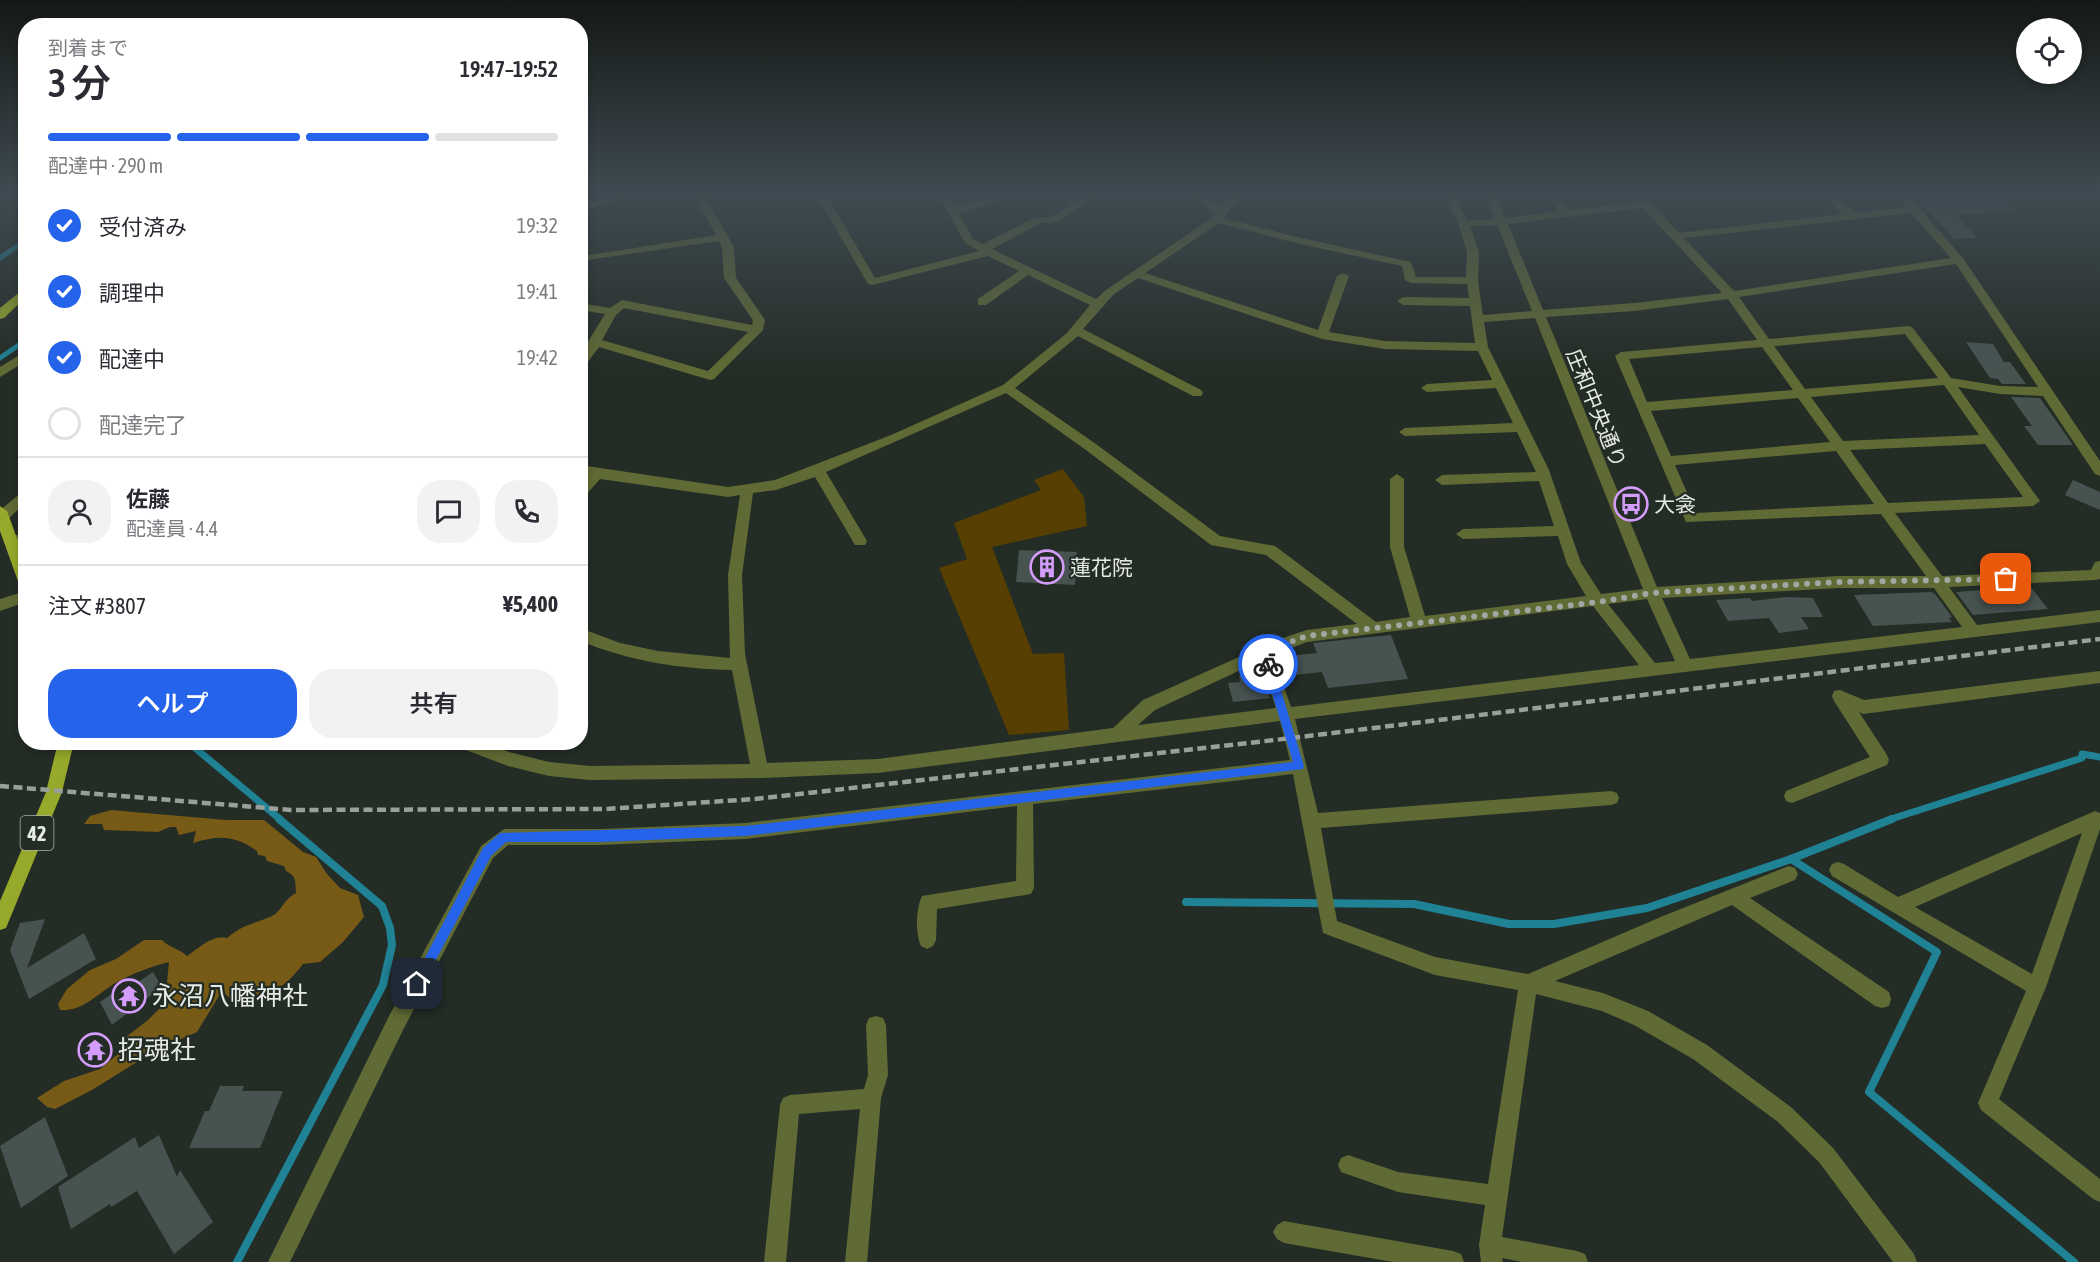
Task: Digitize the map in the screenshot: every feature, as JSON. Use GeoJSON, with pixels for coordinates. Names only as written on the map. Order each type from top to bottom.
{"type":"FeatureCollection","features":[{"type":"Feature","properties":{"kind":"main road"},"geometry":{"type":"LineString","coordinates":[[0,315],[18,298]]}},
{"type":"Feature","properties":{"kind":"main road"},"geometry":{"type":"LineString","coordinates":[[1,513],[18,538]]}},
{"type":"Feature","properties":{"kind":"main road","name":"42"},"geometry":{"type":"LineString","coordinates":[[0,922],[54,792],[64,750]]}},
{"type":"Feature","properties":{"kind":"street"},"geometry":{"type":"LineString","coordinates":[[588,258],[622,253]]}},
{"type":"Feature","properties":{"kind":"street"},"geometry":{"type":"LineString","coordinates":[[596,342],[710,376],[757,330],[759,320],[730,278],[728,253]]}},
{"type":"Feature","properties":{"kind":"street"},"geometry":{"type":"LineString","coordinates":[[855,253],[872,282],[979,253]]}},
{"type":"Feature","properties":{"kind":"street"},"geometry":{"type":"LineString","coordinates":[[990,253],[1097,304]]}},
{"type":"Feature","properties":{"kind":"street"},"geometry":{"type":"LineString","coordinates":[[588,472],[728,492],[776,485],[818,470],[1007,388],[1076,330],[1097,304],[1167,253]]}},
{"type":"Feature","properties":{"kind":"street"},"geometry":{"type":"LineString","coordinates":[[1355,253],[1407,264],[1411,280],[1472,281]]}},
{"type":"Feature","properties":{"kind":"street"},"geometry":{"type":"LineString","coordinates":[[1473,253],[1474,302],[1482,347],[1544,476],[1574,564],[1598,602],[1652,671]]}},
{"type":"Feature","properties":{"kind":"street","name":"庄和中央通り"},"geometry":{"type":"LineString","coordinates":[[1512,253],[1652,593],[1686,667]]}},
{"type":"Feature","properties":{"kind":"street"},"geometry":{"type":"LineString","coordinates":[[1692,253],[1731,295],[1972,632]]}},
{"type":"Feature","properties":{"kind":"street"},"geometry":{"type":"LineString","coordinates":[[1953,253],[2100,471]]}},
{"type":"Feature","properties":{"kind":"street"},"geometry":{"type":"LineString","coordinates":[[1476,320],[1634,307],[1731,295],[1959,260]]}},
{"type":"Feature","properties":{"kind":"street"},"geometry":{"type":"LineString","coordinates":[[981,302],[1027,271]]}},
{"type":"Feature","properties":{"kind":"street"},"geometry":{"type":"LineString","coordinates":[[1137,274],[1322,335],[1385,345],[1482,347]]}},
{"type":"Feature","properties":{"kind":"street"},"geometry":{"type":"LineString","coordinates":[[1322,335],[1343,276]]}},
{"type":"Feature","properties":{"kind":"street"},"geometry":{"type":"LineString","coordinates":[[1403,301],[1474,302]]}},
{"type":"Feature","properties":{"kind":"street"},"geometry":{"type":"LineString","coordinates":[[588,353],[612,312],[622,304],[757,330]]}},
{"type":"Feature","properties":{"kind":"street"},"geometry":{"type":"LineString","coordinates":[[588,308],[612,312]]}},
{"type":"Feature","properties":{"kind":"street"},"geometry":{"type":"LineString","coordinates":[[1076,330],[1197,393]]}},
{"type":"Feature","properties":{"kind":"street"},"geometry":{"type":"LineString","coordinates":[[1908,330],[2032,501],[1691,518],[1621,356],[1764,344],[1908,330]]}},
{"type":"Feature","properties":{"kind":"street"},"geometry":{"type":"LineString","coordinates":[[0,373],[18,361]]}},
{"type":"Feature","properties":{"kind":"street"},"geometry":{"type":"LineString","coordinates":[[1644,407],[1947,381],[2000,390],[2046,392]]}},
{"type":"Feature","properties":{"kind":"street"},"geometry":{"type":"LineString","coordinates":[[1427,388],[1500,384]]}},
{"type":"Feature","properties":{"kind":"street"},"geometry":{"type":"LineString","coordinates":[[1007,388],[1091,447],[1216,541],[1270,550],[1372,627]]}},
{"type":"Feature","properties":{"kind":"street"},"geometry":{"type":"LineString","coordinates":[[1405,432],[1521,427]]}},
{"type":"Feature","properties":{"kind":"street"},"geometry":{"type":"LineString","coordinates":[[1666,460],[1839,446],[1989,439]]}},
{"type":"Feature","properties":{"kind":"street"},"geometry":{"type":"LineString","coordinates":[[818,470],[860,541]]}},
{"type":"Feature","properties":{"kind":"street"},"geometry":{"type":"LineString","coordinates":[[588,484],[597,474]]}},
{"type":"Feature","properties":{"kind":"street"},"geometry":{"type":"LineString","coordinates":[[1442,480],[1544,476]]}},
{"type":"Feature","properties":{"kind":"street"},"geometry":{"type":"LineString","coordinates":[[1397,478],[1397,547],[1419,622]]}},
{"type":"Feature","properties":{"kind":"street"},"geometry":{"type":"LineString","coordinates":[[747,491],[735,575],[739,664],[760,771]]}},
{"type":"Feature","properties":{"kind":"street"},"geometry":{"type":"LineString","coordinates":[[1,513],[18,500]]}},
{"type":"Feature","properties":{"kind":"street"},"geometry":{"type":"LineString","coordinates":[[1463,534],[1562,531]]}},
{"type":"Feature","properties":{"kind":"street"},"geometry":{"type":"LineString","coordinates":[[1117,734],[1149,705],[1264,652],[1307,636],[1598,602],[1652,593],[1838,582],[2076,580],[2095,575],[2100,566]]}},
{"type":"Feature","properties":{"kind":"street"},"geometry":{"type":"LineString","coordinates":[[0,605],[18,599]]}},
{"type":"Feature","properties":{"kind":"street"},"geometry":{"type":"LineString","coordinates":[[485,750],[549,770],[590,773],[760,771],[878,766],[1117,734],[2100,616]]}},
{"type":"Feature","properties":{"kind":"street"},"geometry":{"type":"LineString","coordinates":[[588,638],[612,648],[683,663],[739,664]]}},
{"type":"Feature","properties":{"kind":"street"},"geometry":{"type":"LineString","coordinates":[[1264,652],[1285,714],[1299,766],[1312,821],[1329,927],[1435,966],[1528,983],[1603,1002],[1641,1017],[1701,1052],[1785,1115],[1827,1155],[1906,1262]]}},
{"type":"Feature","properties":{"kind":"street"},"geometry":{"type":"LineString","coordinates":[[1792,796],[1881,760],[1840,696],[1863,707],[2100,677]]}},
{"type":"Feature","properties":{"kind":"street"},"geometry":{"type":"LineString","coordinates":[[279,1262],[396,1023],[487,852],[504,837],[600,837],[745,831],[1299,766]]}},
{"type":"Feature","properties":{"kind":"street"},"geometry":{"type":"LineString","coordinates":[[927,940],[928,902],[1025,888],[1025,797]]}},
{"type":"Feature","properties":{"kind":"street"},"geometry":{"type":"LineString","coordinates":[[1312,821],[1611,798]]}},
{"type":"Feature","properties":{"kind":"street"},"geometry":{"type":"LineString","coordinates":[[1897,906],[2097,821]]}},
{"type":"Feature","properties":{"kind":"street"},"geometry":{"type":"LineString","coordinates":[[2097,821],[2037,987],[1988,1103],[2100,1192]]}},
{"type":"Feature","properties":{"kind":"street"},"geometry":{"type":"LineString","coordinates":[[1838,870],[2037,987]]}},
{"type":"Feature","properties":{"kind":"street"},"geometry":{"type":"LineString","coordinates":[[1528,983],[1669,922],[1789,874]]}},
{"type":"Feature","properties":{"kind":"street"},"geometry":{"type":"LineString","coordinates":[[1733,896],[1882,999]]}},
{"type":"Feature","properties":{"kind":"street"},"geometry":{"type":"LineString","coordinates":[[1528,983],[1497,1196],[1491,1254],[1577,1262]]}},
{"type":"Feature","properties":{"kind":"street"},"geometry":{"type":"LineString","coordinates":[[856,1262],[871,1098],[878,1075],[876,1024]]}},
{"type":"Feature","properties":{"kind":"street"},"geometry":{"type":"LineString","coordinates":[[775,1262],[790,1105],[871,1098]]}},
{"type":"Feature","properties":{"kind":"street"},"geometry":{"type":"LineString","coordinates":[[1348,1165],[1398,1182],[1497,1196]]}},
{"type":"Feature","properties":{"kind":"street"},"geometry":{"type":"LineString","coordinates":[[1284,1232],[1453,1262]]}},
{"type":"Feature","properties":{"kind":"shaded area"},"geometry":{"type":"Polygon","coordinates":[[[1063,469],[1084,497],[1087,526],[992,547],[1033,654],[1064,653],[1069,730],[1009,735],[939,568],[967,559],[954,523],[1041,490],[1034,480],[1063,469]]]}},
{"type":"Feature","properties":{"kind":"shaded area"},"geometry":{"type":"Polygon","coordinates":[[[111,810],[226,820],[264,820],[303,852],[316,857],[340,888],[358,895],[364,917],[343,942],[320,962],[303,964],[288,981],[274,991],[236,1004],[222,991],[197,1032],[156,1050],[92,1090],[55,1109],[47,1107],[37,1098],[64,1081],[100,1069],[117,1055],[126,1037],[165,1003],[169,962],[123,979],[83,1005],[60,1010],[58,1004],[67,989],[90,970],[116,959],[144,940],[162,940],[187,956],[211,940],[227,938],[244,927],[272,916],[296,893],[294,877],[286,871],[284,866],[267,861],[265,856],[258,855],[257,851],[234,839],[218,838],[193,843],[196,831],[179,835],[176,827],[158,832],[104,830],[102,824],[84,824],[90,816],[111,810]]]}},
{"type":"Feature","properties":{"kind":"building"},"geometry":{"type":"Polygon","coordinates":[[[1966,342],[1993,344],[2004,362],[2010,362],[2026,384],[2002,384],[1998,379],[1990,378],[1966,342]]]}},
{"type":"Feature","properties":{"kind":"building"},"geometry":{"type":"Polygon","coordinates":[[[2011,397],[2040,398],[2073,445],[2038,445],[2024,426],[2032,426],[2011,397]]]}},
{"type":"Feature","properties":{"kind":"building"},"geometry":{"type":"Polygon","coordinates":[[[2073,480],[2100,492],[2100,510],[2065,495],[2073,480]]]}},
{"type":"Feature","properties":{"kind":"building","name":"蓮花院"},"geometry":{"type":"Polygon","coordinates":[[[1019,550],[1077,552],[1075,585],[1016,582],[1019,550]]]}},
{"type":"Feature","properties":{"kind":"building"},"geometry":{"type":"Polygon","coordinates":[[[2030,586],[2048,609],[1973,615],[1956,592],[2030,586]]]}},
{"type":"Feature","properties":{"kind":"building"},"geometry":{"type":"Polygon","coordinates":[[[1931,592],[1952,617],[1949,618],[1952,622],[1873,626],[1854,595],[1931,592]]]}},
{"type":"Feature","properties":{"kind":"building"},"geometry":{"type":"Polygon","coordinates":[[[1786,597],[1813,598],[1823,617],[1801,617],[1809,629],[1779,633],[1769,618],[1728,621],[1716,600],[1750,598],[1752,601],[1786,597]]]}},
{"type":"Feature","properties":{"kind":"building"},"geometry":{"type":"Polygon","coordinates":[[[1391,635],[1408,679],[1328,688],[1322,672],[1285,676],[1279,657],[1317,653],[1313,643],[1391,635]]]}},
{"type":"Feature","properties":{"kind":"building"},"geometry":{"type":"Polygon","coordinates":[[[1262,674],[1270,698],[1233,702],[1228,683],[1240,682],[1239,676],[1262,674]]]}},
{"type":"Feature","properties":{"kind":"building"},"geometry":{"type":"Polygon","coordinates":[[[45,919],[27,968],[84,933],[96,959],[29,999],[10,950],[20,923],[45,919]]]}},
{"type":"Feature","properties":{"kind":"building","name":"永沼八幡神社"},"geometry":{"type":"Polygon","coordinates":[[[153,972],[162,987],[112,1025],[100,1002],[126,984],[128,989],[153,972]]]}},
{"type":"Feature","properties":{"kind":"building"},"geometry":{"type":"Polygon","coordinates":[[[220,1086],[244,1086],[242,1091],[283,1091],[260,1148],[189,1148],[205,1111],[209,1111],[220,1086]]]}},
{"type":"Feature","properties":{"kind":"building"},"geometry":{"type":"Polygon","coordinates":[[[45,1117],[68,1176],[21,1208],[0,1146],[45,1117]]]}},
{"type":"Feature","properties":{"kind":"building"},"geometry":{"type":"Polygon","coordinates":[[[159,1135],[177,1177],[180,1170],[213,1222],[174,1254],[137,1191],[111,1207],[110,1204],[71,1229],[58,1187],[135,1137],[139,1148],[159,1135]]]}},
{"type":"Feature","properties":{"kind":"waterway"},"geometry":{"type":"LineString","coordinates":[[0,258],[7,253]]}},
{"type":"Feature","properties":{"kind":"waterway"},"geometry":{"type":"LineString","coordinates":[[0,358],[18,346]]}},
{"type":"Feature","properties":{"kind":"waterway"},"geometry":{"type":"LineString","coordinates":[[198,750],[281,820]]}},
{"type":"Feature","properties":{"kind":"waterway"},"geometry":{"type":"LineString","coordinates":[[1888,820],[2082,758],[2082,754],[2100,757]]}},
{"type":"Feature","properties":{"kind":"waterway"},"geometry":{"type":"LineString","coordinates":[[237,1262],[383,985],[392,945],[390,928],[382,906],[279,819]]}},
{"type":"Feature","properties":{"kind":"waterway"},"geometry":{"type":"LineString","coordinates":[[1791,859],[1892,819]]}},
{"type":"Feature","properties":{"kind":"waterway"},"geometry":{"type":"LineString","coordinates":[[1186,902],[1414,904],[1509,924],[1554,924],[1647,908],[1791,859]]}},
{"type":"Feature","properties":{"kind":"waterway"},"geometry":{"type":"LineString","coordinates":[[1791,859],[1937,952],[1869,1092],[2074,1262]]}},
{"type":"Feature","properties":{"kind":"railway"},"geometry":{"type":"LineString","coordinates":[[0,786],[291,810],[605,809],[755,799],[1292,738],[2100,639]]}},
{"type":"Feature","properties":{"kind":"way so far"},"geometry":{"type":"LineString","coordinates":[[1268,664],[1264,652],[1307,636],[1598,602],[1652,593],[1838,582],[2006,579]]}},
{"type":"Feature","properties":{"kind":"place","name":"大衾"},"geometry":{"type":"Point","coordinates":[1631,504]}},
{"type":"Feature","properties":{"kind":"place","name":"蓮花院"},"geometry":{"type":"Point","coordinates":[1047,567]}},
{"type":"Feature","properties":{"kind":"place","name":"永沼八幡神社"},"geometry":{"type":"Point","coordinates":[129,996]}},
{"type":"Feature","properties":{"kind":"place","name":"招魂社"},"geometry":{"type":"Point","coordinates":[95,1050]}},
{"type":"Feature","properties":{"kind":"route"},"geometry":{"type":"LineString","coordinates":[[417,984],[487,852],[504,837],[600,837],[745,831],[1299,766],[1268,664]]}}]}
